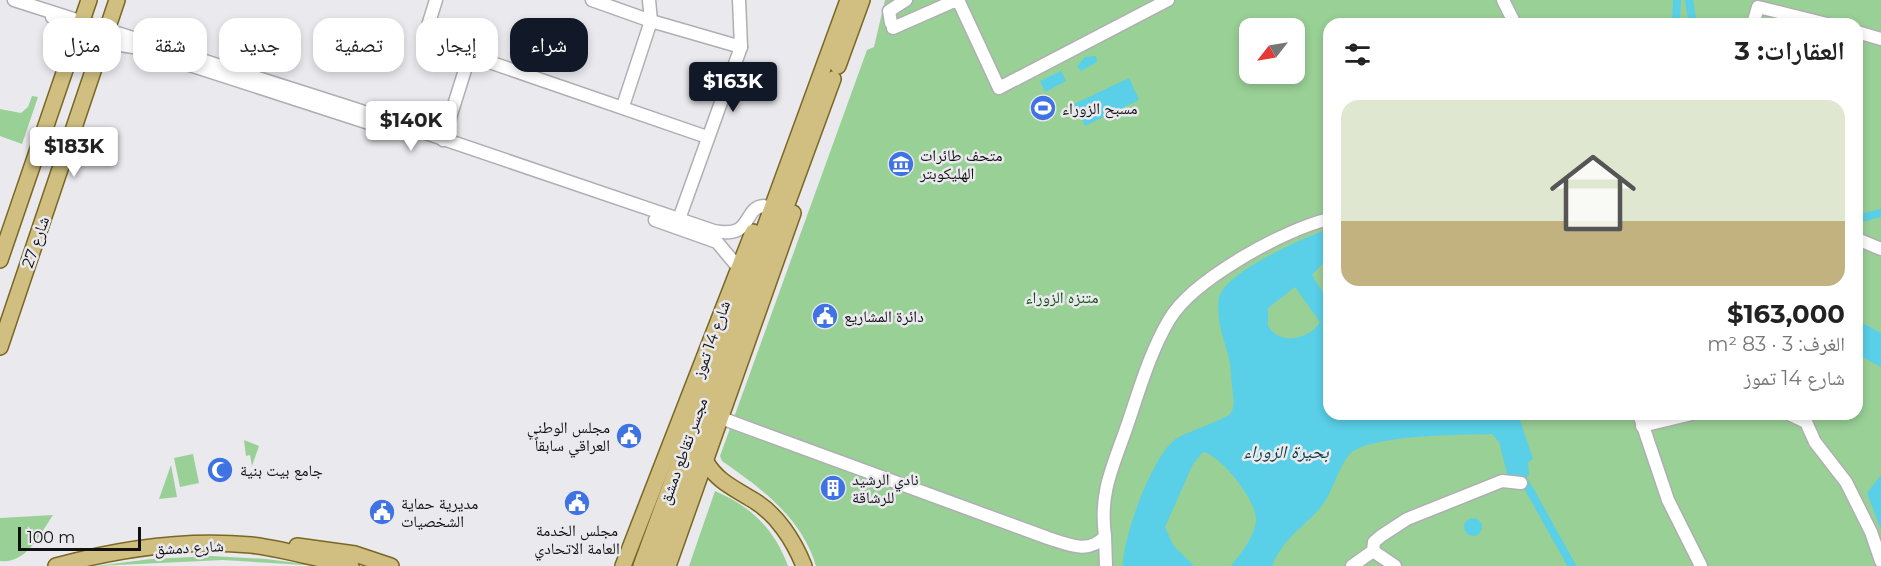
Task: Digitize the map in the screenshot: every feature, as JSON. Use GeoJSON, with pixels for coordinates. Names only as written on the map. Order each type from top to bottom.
{"type":"FeatureCollection","features":[{"type":"Feature","properties":{"kind":"main road","name":"شارع 27"},"geometry":{"type":"LineString","coordinates":[[83,18],[89,0]]}},
{"type":"Feature","properties":{"kind":"main road","name":"شارع 27"},"geometry":{"type":"LineString","coordinates":[[112,18],[117,0]]}},
{"type":"Feature","properties":{"kind":"main road","name":"شارع 14 تموز"},"geometry":{"type":"LineString","coordinates":[[743,304],[813,115],[848,0]]}},
{"type":"Feature","properties":{"kind":"main road","name":"شارع 14 تموز"},"geometry":{"type":"LineString","coordinates":[[668,566],[721,418],[779,206],[813,115],[835,73],[862,0]]}},
{"type":"Feature","properties":{"kind":"main road","name":"شارع 27"},"geometry":{"type":"LineString","coordinates":[[0,260],[64,72]]}},
{"type":"Feature","properties":{"kind":"main road","name":"شارع 27"},"geometry":{"type":"LineString","coordinates":[[0,347],[95,72]]}},
{"type":"Feature","properties":{"kind":"main road","name":"شارع 14 تموز"},"geometry":{"type":"LineString","coordinates":[[623,566],[742,272],[779,206]]}},
{"type":"Feature","properties":{"kind":"main road","name":"شارع 14 تموز"},"geometry":{"type":"LineString","coordinates":[[742,272],[743,304]]}},
{"type":"Feature","properties":{"kind":"main road","name":"مجسر تقاطع دمشق"},"geometry":{"type":"LineString","coordinates":[[641,566],[743,304]]}},
{"type":"Feature","properties":{"kind":"main road","name":"مجسر تقاطع دمشق"},"geometry":{"type":"LineString","coordinates":[[654,566],[743,304]]}},
{"type":"Feature","properties":{"kind":"main road"},"geometry":{"type":"LineString","coordinates":[[706,462],[720,480],[755,501],[778,522],[795,547],[804,566]]}},
{"type":"Feature","properties":{"kind":"main road","name":"شارع دمشق"},"geometry":{"type":"LineString","coordinates":[[56,566],[111,552],[181,545],[312,547],[355,554],[391,566]]}},
{"type":"Feature","properties":{"kind":"main road","name":"شارع دمشق"},"geometry":{"type":"LineString","coordinates":[[252,545],[351,566]]}},
{"type":"Feature","properties":{"kind":"street"},"geometry":{"type":"LineString","coordinates":[[14,0],[44,10],[59,18]]}},
{"type":"Feature","properties":{"kind":"street"},"geometry":{"type":"LineString","coordinates":[[430,18],[436,0]]}},
{"type":"Feature","properties":{"kind":"street"},"geometry":{"type":"LineString","coordinates":[[592,0],[651,21],[741,47]]}},
{"type":"Feature","properties":{"kind":"street"},"geometry":{"type":"LineString","coordinates":[[623,106],[651,21],[649,0]]}},
{"type":"Feature","properties":{"kind":"street"},"geometry":{"type":"LineString","coordinates":[[679,219],[741,47],[739,0]]}},
{"type":"Feature","properties":{"kind":"street"},"geometry":{"type":"LineString","coordinates":[[906,0],[890,11],[892,25],[952,2],[959,2],[999,88],[1168,0]]}},
{"type":"Feature","properties":{"kind":"street"},"geometry":{"type":"LineString","coordinates":[[1503,0],[1512,18]]}},
{"type":"Feature","properties":{"kind":"street"},"geometry":{"type":"LineString","coordinates":[[1754,18],[1756,3],[1807,18]]}},
{"type":"Feature","properties":{"kind":"street"},"geometry":{"type":"LineString","coordinates":[[121,33],[714,231],[735,233],[742,229],[757,208],[779,206]]}},
{"type":"Feature","properties":{"kind":"street"},"geometry":{"type":"LineString","coordinates":[[1863,34],[1881,39]]}},
{"type":"Feature","properties":{"kind":"street"},"geometry":{"type":"LineString","coordinates":[[121,46],[134,47],[386,128],[711,239],[723,247],[742,272]]}},
{"type":"Feature","properties":{"kind":"street"},"geometry":{"type":"LineString","coordinates":[[498,64],[707,137]]}},
{"type":"Feature","properties":{"kind":"street"},"geometry":{"type":"LineString","coordinates":[[443,140],[464,72]]}},
{"type":"Feature","properties":{"kind":"street"},"geometry":{"type":"LineString","coordinates":[[1106,562],[1102,506],[1108,475],[1147,369],[1170,318],[1212,279],[1240,259],[1293,232],[1323,221]]}},
{"type":"Feature","properties":{"kind":"street"},"geometry":{"type":"LineString","coordinates":[[1863,242],[1881,249]]}},
{"type":"Feature","properties":{"kind":"street"},"geometry":{"type":"LineString","coordinates":[[721,418],[1048,538],[1087,547],[1106,562]]}},
{"type":"Feature","properties":{"kind":"street"},"geometry":{"type":"LineString","coordinates":[[1641,420],[1668,500],[1701,566]]}},
{"type":"Feature","properties":{"kind":"street"},"geometry":{"type":"LineString","coordinates":[[1802,420],[1806,422],[1815,442],[1840,473],[1871,532],[1881,561]]}},
{"type":"Feature","properties":{"kind":"street"},"geometry":{"type":"LineString","coordinates":[[1352,566],[1373,551],[1374,542],[1381,536],[1407,519],[1502,481],[1521,483]]}},
{"type":"Feature","properties":{"kind":"street"},"geometry":{"type":"LineString","coordinates":[[1087,547],[1105,536]]}},
{"type":"Feature","properties":{"kind":"street"},"geometry":{"type":"LineString","coordinates":[[1373,551],[1395,566]]}},
{"type":"Feature","properties":{"kind":"green space","name":"متنزه الزوراء"},"geometry":{"type":"Polygon","coordinates":[[[885,0],[1881,0],[1881,566],[816,566],[810,549],[790,519],[765,493],[722,461],[720,456],[867,50],[874,47],[885,0]]]}},
{"type":"Feature","properties":{"kind":"green space"},"geometry":{"type":"Polygon","coordinates":[[[32,96],[38,97],[22,144],[0,136],[0,109],[21,113],[28,107],[32,96]]]}},
{"type":"Feature","properties":{"kind":"green space"},"geometry":{"type":"Polygon","coordinates":[[[244,440],[259,446],[252,466],[250,455],[246,456],[244,440]]]}},
{"type":"Feature","properties":{"kind":"green space"},"geometry":{"type":"Polygon","coordinates":[[[193,454],[199,483],[180,487],[174,458],[193,454]]]}},
{"type":"Feature","properties":{"kind":"green space"},"geometry":{"type":"Polygon","coordinates":[[[171,465],[177,497],[159,499],[171,465]]]}},
{"type":"Feature","properties":{"kind":"green space"},"geometry":{"type":"Polygon","coordinates":[[[715,491],[740,504],[769,530],[788,566],[689,566],[715,491]]]}},
{"type":"Feature","properties":{"kind":"green space"},"geometry":{"type":"Polygon","coordinates":[[[53,515],[38,539],[25,553],[9,561],[0,561],[0,518],[53,515]]]}},
{"type":"Feature","properties":{"kind":"green space"},"geometry":{"type":"Polygon","coordinates":[[[211,556],[266,559],[321,566],[223,560],[96,566],[151,559],[211,556]]]}},
{"type":"Feature","properties":{"kind":"water"},"geometry":{"type":"Polygon","coordinates":[[[1096,56],[1097,62],[1081,71],[1077,66],[1085,57],[1096,56]]]}},
{"type":"Feature","properties":{"kind":"water"},"geometry":{"type":"Polygon","coordinates":[[[1061,71],[1066,81],[1045,92],[1040,81],[1061,71]]]}},
{"type":"Feature","properties":{"kind":"water"},"geometry":{"type":"Polygon","coordinates":[[[1129,78],[1139,100],[1085,126],[1074,104],[1129,78]]]}},
{"type":"Feature","properties":{"kind":"water","name":"بحيرة الزوراء"},"geometry":{"type":"Polygon","coordinates":[[[1323,231],[1323,263],[1312,275],[1323,292],[1323,420],[1520,420],[1533,459],[1528,462],[1529,475],[1521,481],[1508,477],[1499,442],[1492,434],[1416,437],[1375,443],[1359,448],[1349,455],[1321,507],[1288,540],[1272,566],[1231,566],[1253,533],[1255,513],[1237,480],[1219,461],[1203,452],[1193,464],[1165,527],[1173,545],[1194,566],[1123,566],[1133,518],[1158,461],[1177,438],[1222,419],[1232,411],[1234,401],[1229,359],[1218,313],[1219,298],[1224,288],[1249,267],[1323,231]],[[1295,287],[1268,308],[1268,326],[1280,336],[1295,338],[1315,328],[1320,322],[1295,287]]]}},
{"type":"Feature","properties":{"kind":"water"},"geometry":{"type":"Polygon","coordinates":[[[1863,323],[1881,333],[1881,367],[1863,357],[1863,323]]]}},
{"type":"Feature","properties":{"kind":"water"},"geometry":{"type":"Polygon","coordinates":[[[1881,475],[1881,530],[1867,493],[1881,475]]]}},
{"type":"Feature","properties":{"kind":"water"},"geometry":{"type":"Polygon","coordinates":[[[1473,518],[1479,521],[1482,527],[1479,533],[1473,536],[1467,533],[1464,527],[1467,521],[1473,518]]]}},
{"type":"Feature","properties":{"kind":"waterway"},"geometry":{"type":"LineString","coordinates":[[1676,18],[1677,0]]}},
{"type":"Feature","properties":{"kind":"waterway"},"geometry":{"type":"LineString","coordinates":[[1689,0],[1692,18]]}},
{"type":"Feature","properties":{"kind":"waterway"},"geometry":{"type":"LineString","coordinates":[[1863,218],[1881,213]]}},
{"type":"Feature","properties":{"kind":"waterway"},"geometry":{"type":"LineString","coordinates":[[1524,480],[1572,566]]}},
{"type":"Feature","properties":{"kind":"place","name":"مسبح الزوراء"},"geometry":{"type":"Point","coordinates":[1043,108]}},
{"type":"Feature","properties":{"kind":"place","name":"متحف طائرات الهليكوبتر"},"geometry":{"type":"Point","coordinates":[901,164]}},
{"type":"Feature","properties":{"kind":"place","name":"دائرة المشاريع"},"geometry":{"type":"Point","coordinates":[825,316]}},
{"type":"Feature","properties":{"kind":"place","name":"مجلس الوطني العراقي سابقاً"},"geometry":{"type":"Point","coordinates":[629,436]}},
{"type":"Feature","properties":{"kind":"place","name":"جامع بيت بنية"},"geometry":{"type":"Point","coordinates":[220,470]}},
{"type":"Feature","properties":{"kind":"place","name":"نادي الرشيد للرشاقة"},"geometry":{"type":"Point","coordinates":[833,488]}},
{"type":"Feature","properties":{"kind":"place","name":"مجلس الخدمة العامة الاتحادي"},"geometry":{"type":"Point","coordinates":[577,503]}},
{"type":"Feature","properties":{"kind":"place","name":"مديرية حماية الشخصيات"},"geometry":{"type":"Point","coordinates":[382,512]}}]}
